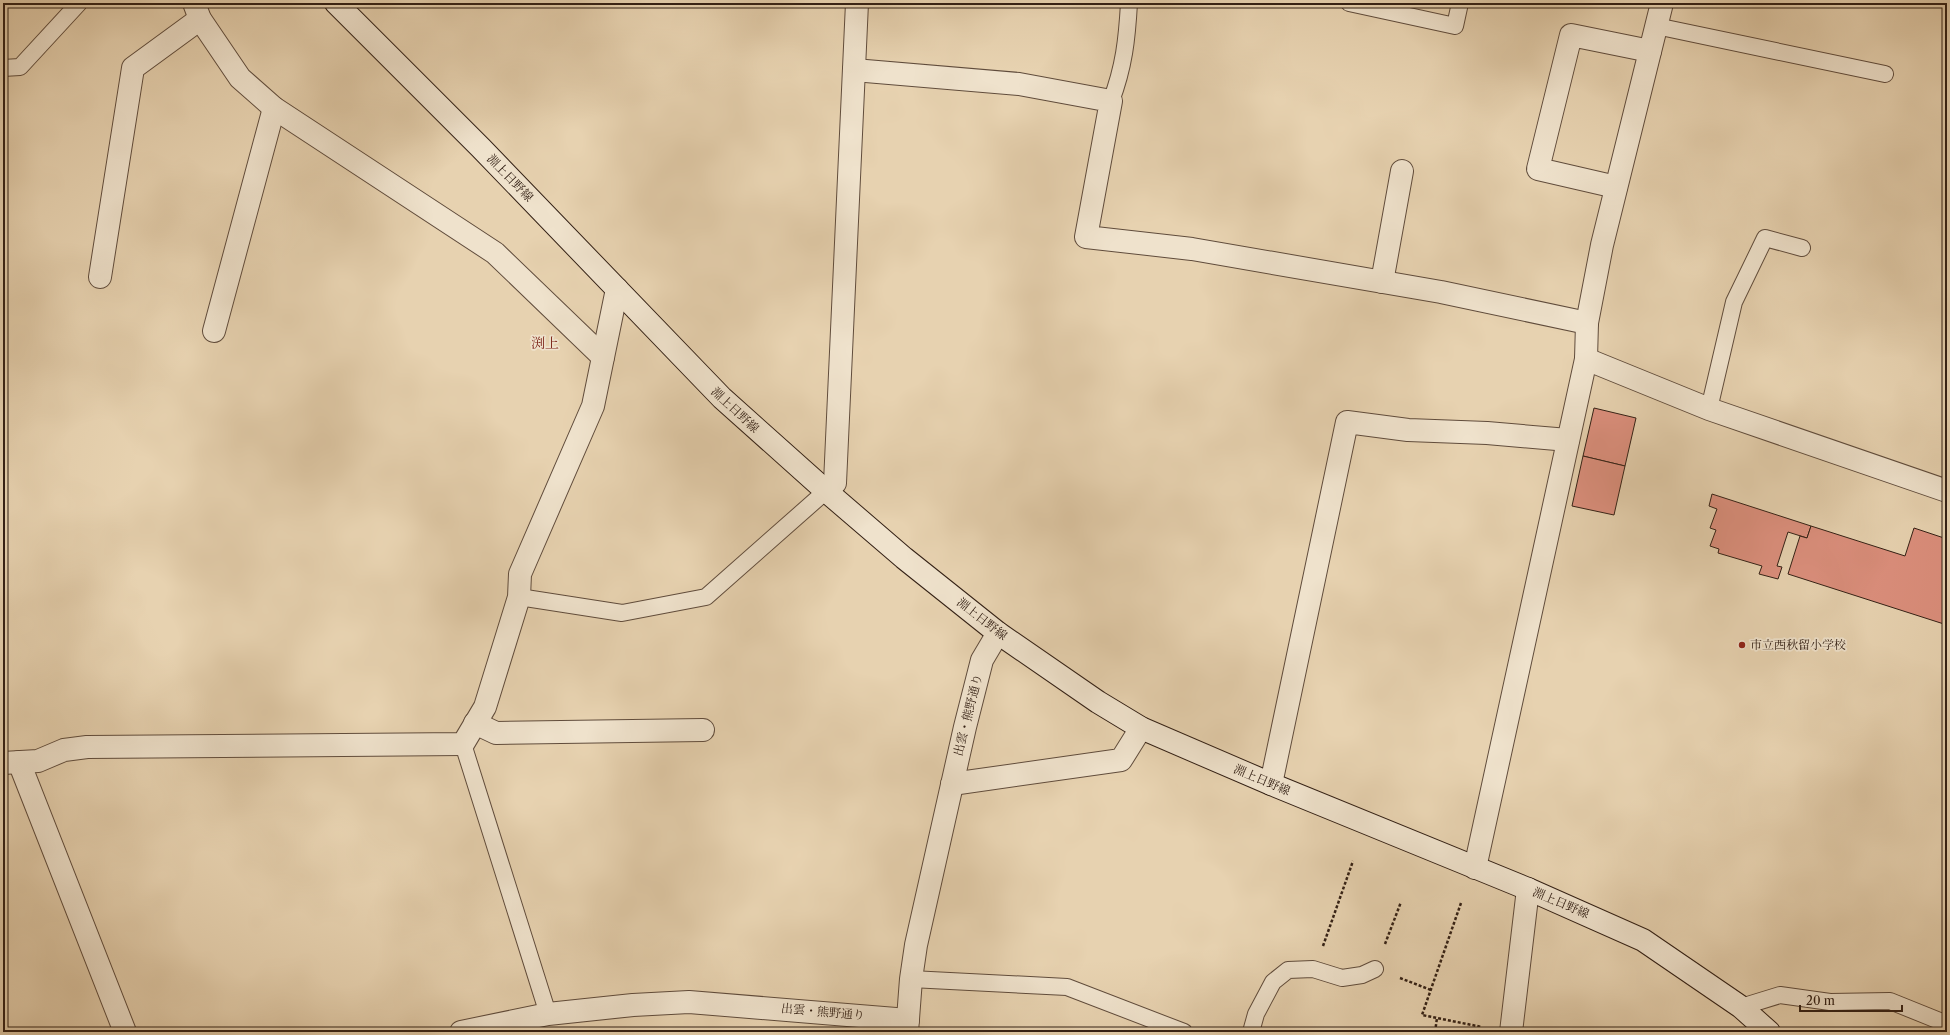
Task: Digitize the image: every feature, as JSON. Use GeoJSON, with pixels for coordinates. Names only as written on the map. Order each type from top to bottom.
{"type":"FeatureCollection","features":[{"type":"Feature","properties":{"kind":"street","name":"淵上日野線"},"geometry":{"type":"LineString","coordinates":[[336,3],[486,153],[722,398],[904,558],[998,633],[1098,702],[1141,728],[1271,784],[1475,868],[1528,888],[1643,940],[1741,1006],[1769,1032]]}},
{"type":"Feature","properties":{"kind":"street"},"geometry":{"type":"LineString","coordinates":[[826,491],[835,483],[857,3]]}},
{"type":"Feature","properties":{"kind":"street"},"geometry":{"type":"LineString","coordinates":[[1475,868],[1586,359],[1587,323],[1602,245],[1662,3]]}},
{"type":"Feature","properties":{"kind":"street"},"geometry":{"type":"LineString","coordinates":[[100,278],[133,68],[197,11],[240,78],[274,108],[495,253],[603,358]]}},
{"type":"Feature","properties":{"kind":"street"},"geometry":{"type":"LineString","coordinates":[[1616,187],[1538,169],[1571,35],[1650,50]]}},
{"type":"Feature","properties":{"kind":"street"},"geometry":{"type":"LineString","coordinates":[[854,70],[1019,84],[1111,101],[1086,237],[1192,249],[1441,292],[1587,323]]}},
{"type":"Feature","properties":{"kind":"street"},"geometry":{"type":"LineString","coordinates":[[214,331],[274,108]]}},
{"type":"Feature","properties":{"kind":"street"},"geometry":{"type":"LineString","coordinates":[[1382,282],[1402,171]]}},
{"type":"Feature","properties":{"kind":"street"},"geometry":{"type":"LineString","coordinates":[[124,1032],[11,762],[38,761],[64,750],[86,747],[463,744],[485,707],[519,598],[520,574],[593,406],[617,289]]}},
{"type":"Feature","properties":{"kind":"street"},"geometry":{"type":"LineString","coordinates":[[1586,359],[1709,408],[1947,490]]}},
{"type":"Feature","properties":{"kind":"street"},"geometry":{"type":"LineString","coordinates":[[1271,784],[1347,422],[1408,430],[1487,433],[1568,440]]}},
{"type":"Feature","properties":{"kind":"street","name":"出雲・熊野通り"},"geometry":{"type":"LineString","coordinates":[[461,1032],[548,1014],[633,1005],[689,1002],[908,1026],[911,979],[916,945],[952,784],[982,660],[998,633]]}},
{"type":"Feature","properties":{"kind":"street"},"geometry":{"type":"LineString","coordinates":[[475,723],[496,733],[703,730]]}},
{"type":"Feature","properties":{"kind":"street"},"geometry":{"type":"LineString","coordinates":[[952,784],[1121,760],[1141,728]]}},
{"type":"Feature","properties":{"kind":"street"},"geometry":{"type":"LineString","coordinates":[[1511,1032],[1528,888]]}},
{"type":"Feature","properties":{"kind":"lane"},"geometry":{"type":"LineString","coordinates":[[3,68],[20,67],[80,3]]}},
{"type":"Feature","properties":{"kind":"lane"},"geometry":{"type":"LineString","coordinates":[[1111,101],[1121,75],[1127,38],[1129,3]]}},
{"type":"Feature","properties":{"kind":"lane"},"geometry":{"type":"LineString","coordinates":[[1349,3],[1455,26],[1460,3]]}},
{"type":"Feature","properties":{"kind":"lane"},"geometry":{"type":"LineString","coordinates":[[1656,26],[1885,74]]}},
{"type":"Feature","properties":{"kind":"lane"},"geometry":{"type":"LineString","coordinates":[[1709,408],[1734,302],[1765,238],[1802,248]]}},
{"type":"Feature","properties":{"kind":"lane"},"geometry":{"type":"LineString","coordinates":[[519,598],[622,613],[706,597],[826,491]]}},
{"type":"Feature","properties":{"kind":"lane"},"geometry":{"type":"LineString","coordinates":[[463,744],[548,1014]]}},
{"type":"Feature","properties":{"kind":"lane"},"geometry":{"type":"LineString","coordinates":[[1251,1032],[1256,1014],[1273,982],[1288,970],[1313,969],[1342,978],[1362,975],[1376,969]]}},
{"type":"Feature","properties":{"kind":"lane"},"geometry":{"type":"LineString","coordinates":[[911,979],[1067,987],[1184,1032]]}},
{"type":"Feature","properties":{"kind":"lane"},"geometry":{"type":"LineString","coordinates":[[1741,1006],[1780,995],[1830,1002],[1890,1001],[1947,1024]]}},
{"type":"Feature","properties":{"kind":"path"},"geometry":{"type":"LineString","coordinates":[[1323,948],[1353,861]]}},
{"type":"Feature","properties":{"kind":"path"},"geometry":{"type":"LineString","coordinates":[[1401,902],[1376,969],[1431,990]]}},
{"type":"Feature","properties":{"kind":"path"},"geometry":{"type":"LineString","coordinates":[[1461,903],[1422,1015],[1488,1028]]}},
{"type":"Feature","properties":{"kind":"path"},"geometry":{"type":"LineString","coordinates":[[1435,1032],[1437,1018]]}},
{"type":"Feature","properties":{"kind":"building"},"geometry":{"type":"Polygon","coordinates":[[[1594,408],[1636,418],[1625,466],[1583,456],[1594,408]]]}},
{"type":"Feature","properties":{"kind":"building"},"geometry":{"type":"Polygon","coordinates":[[[1583,456],[1625,466],[1614,515],[1572,506],[1583,456]]]}},
{"type":"Feature","properties":{"kind":"building"},"geometry":{"type":"Polygon","coordinates":[[[1712,494],[1811,526],[1807,538],[1788,532],[1777,566],[1782,567],[1778,579],[1759,574],[1762,566],[1718,553],[1719,549],[1710,546],[1716,530],[1710,528],[1717,509],[1709,506],[1712,494]]]}},
{"type":"Feature","properties":{"kind":"building"},"geometry":{"type":"Polygon","coordinates":[[[1811,526],[1905,556],[1914,528],[1947,539],[1947,625],[1788,574],[1800,536],[1807,538],[1811,526]]]}},
{"type":"Feature","properties":{"kind":"place","name":"市立西秋留小学校"},"geometry":{"type":"Point","coordinates":[1742,645]}},
{"type":"Feature","properties":{"kind":"district","name":"渕上"},"geometry":{"type":"Point","coordinates":[545,343]}}]}
